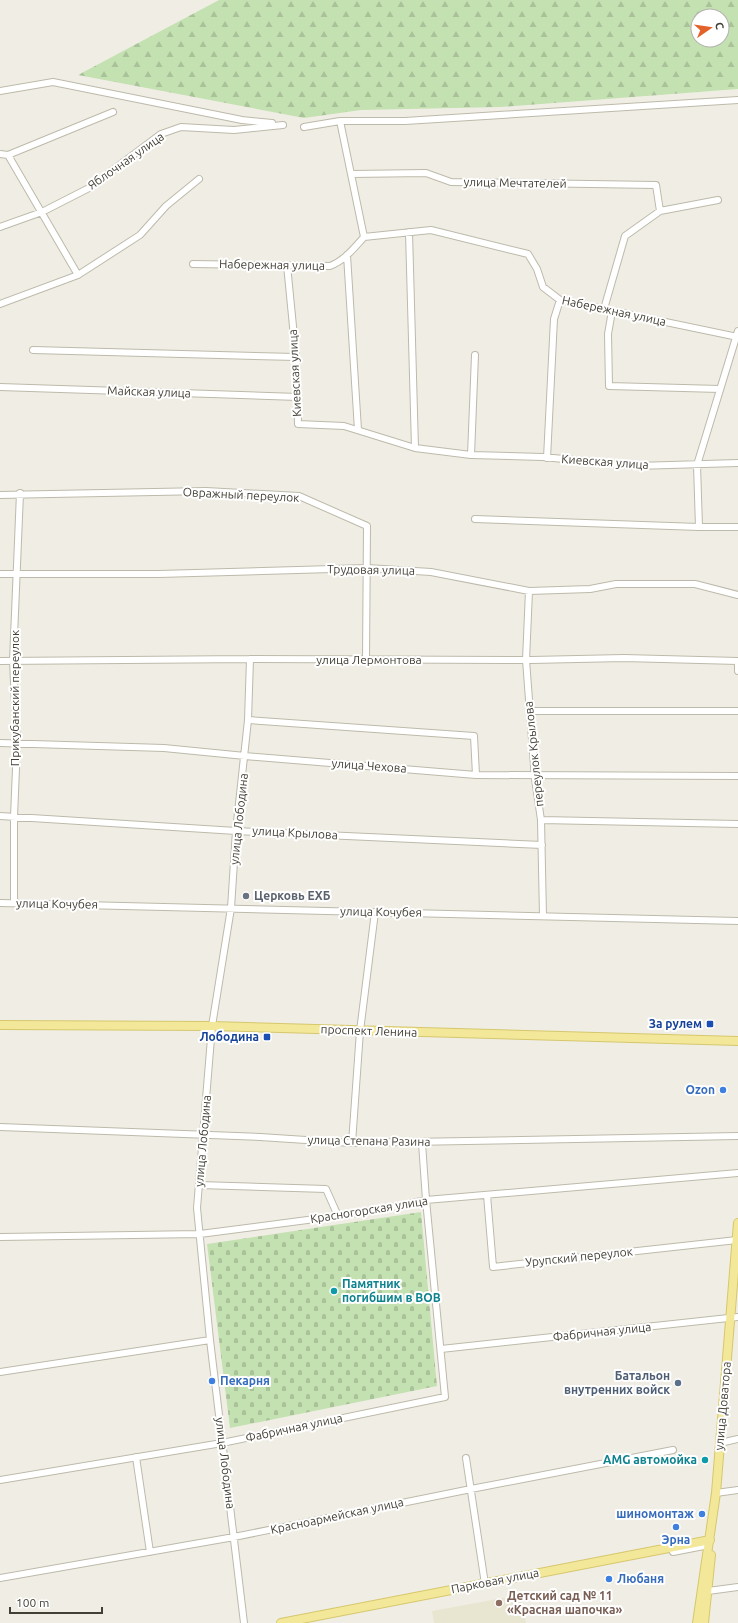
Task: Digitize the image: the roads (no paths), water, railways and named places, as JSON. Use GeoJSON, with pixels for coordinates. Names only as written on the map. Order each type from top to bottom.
{"type":"FeatureCollection","features":[{"type":"Feature","properties":{"kind":"main road","name":"проспект Ленина"},"geometry":{"type":"LineString","coordinates":[[0,1025],[212,1026],[738,1041]]}},
{"type":"Feature","properties":{"kind":"main road","name":"улица Доватора"},"geometry":{"type":"LineString","coordinates":[[697,1623],[706,1557],[710,1543],[734,1318],[738,1223]]}},
{"type":"Feature","properties":{"kind":"main road","name":"улица Доватора"},"geometry":{"type":"LineString","coordinates":[[704,1623],[711,1558],[710,1543]]}},
{"type":"Feature","properties":{"kind":"main road","name":"Парковая улица"},"geometry":{"type":"LineString","coordinates":[[281,1623],[710,1543]]}},
{"type":"Feature","properties":{"kind":"street","name":"Яблочная улица"},"geometry":{"type":"LineString","coordinates":[[0,91],[53,82],[242,120],[283,125],[234,130],[181,127],[161,134],[90,188],[42,212],[0,227]]}},
{"type":"Feature","properties":{"kind":"street"},"geometry":{"type":"LineString","coordinates":[[304,127],[340,121],[405,121],[738,100]]}},
{"type":"Feature","properties":{"kind":"street"},"geometry":{"type":"LineString","coordinates":[[0,154],[8,155],[113,112]]}},
{"type":"Feature","properties":{"kind":"street"},"geometry":{"type":"LineString","coordinates":[[340,121],[364,237]]}},
{"type":"Feature","properties":{"kind":"street"},"geometry":{"type":"LineString","coordinates":[[8,155],[78,275]]}},
{"type":"Feature","properties":{"kind":"street","name":"улица Мечтателей"},"geometry":{"type":"LineString","coordinates":[[350,174],[426,173],[451,182],[656,185],[660,211]]}},
{"type":"Feature","properties":{"kind":"street"},"geometry":{"type":"LineString","coordinates":[[0,304],[78,275],[140,235],[166,206],[199,179]]}},
{"type":"Feature","properties":{"kind":"street"},"geometry":{"type":"LineString","coordinates":[[604,309],[625,236],[660,211],[718,200]]}},
{"type":"Feature","properties":{"kind":"street","name":"Набережная улица"},"geometry":{"type":"LineString","coordinates":[[193,264],[330,266],[336,264],[347,255],[364,237],[430,230],[528,254],[537,269],[542,287],[560,300],[737,335]]}},
{"type":"Feature","properties":{"kind":"street"},"geometry":{"type":"LineString","coordinates":[[409,232],[416,448]]}},
{"type":"Feature","properties":{"kind":"street"},"geometry":{"type":"LineString","coordinates":[[347,255],[358,430]]}},
{"type":"Feature","properties":{"kind":"street","name":"Киевская улица"},"geometry":{"type":"LineString","coordinates":[[287,265],[296,357],[298,424],[344,426],[416,448],[471,455],[547,458],[636,466],[738,463]]}},
{"type":"Feature","properties":{"kind":"street"},"geometry":{"type":"LineString","coordinates":[[547,458],[554,319],[560,300]]}},
{"type":"Feature","properties":{"kind":"street"},"geometry":{"type":"LineString","coordinates":[[612,311],[608,334],[609,386],[720,389]]}},
{"type":"Feature","properties":{"kind":"street"},"geometry":{"type":"LineString","coordinates":[[698,527],[696,465],[737,335]]}},
{"type":"Feature","properties":{"kind":"street"},"geometry":{"type":"LineString","coordinates":[[33,350],[296,357]]}},
{"type":"Feature","properties":{"kind":"street"},"geometry":{"type":"LineString","coordinates":[[471,455],[475,355]]}},
{"type":"Feature","properties":{"kind":"street","name":"Майская улица"},"geometry":{"type":"LineString","coordinates":[[0,387],[298,397]]}},
{"type":"Feature","properties":{"kind":"street","name":"Овражный переулок"},"geometry":{"type":"LineString","coordinates":[[0,495],[20,493],[206,491],[299,496],[367,526],[366,660]]}},
{"type":"Feature","properties":{"kind":"street","name":"Прикубанский переулок"},"geometry":{"type":"LineString","coordinates":[[14,903],[14,817],[17,744],[13,661],[20,493]]}},
{"type":"Feature","properties":{"kind":"street"},"geometry":{"type":"LineString","coordinates":[[475,519],[698,527],[738,527]]}},
{"type":"Feature","properties":{"kind":"street","name":"Трудовая улица"},"geometry":{"type":"LineString","coordinates":[[0,574],[159,574],[367,568],[431,572],[529,591],[590,589],[616,584],[695,584],[738,594]]}},
{"type":"Feature","properties":{"kind":"street","name":"переулок Крылова"},"geometry":{"type":"LineString","coordinates":[[529,591],[526,660],[534,775],[541,820],[544,916]]}},
{"type":"Feature","properties":{"kind":"street","name":"улица Лермонтова"},"geometry":{"type":"LineString","coordinates":[[0,661],[250,659],[526,660],[624,658],[738,661]]}},
{"type":"Feature","properties":{"kind":"street","name":"улица Лободина"},"geometry":{"type":"LineString","coordinates":[[244,1623],[210,1340],[197,1208],[212,1026],[231,908],[236,831],[248,720],[250,659]]}},
{"type":"Feature","properties":{"kind":"street"},"geometry":{"type":"LineString","coordinates":[[738,661],[738,671]]}},
{"type":"Feature","properties":{"kind":"street"},"geometry":{"type":"LineString","coordinates":[[530,711],[738,711]]}},
{"type":"Feature","properties":{"kind":"street"},"geometry":{"type":"LineString","coordinates":[[248,720],[474,736],[476,775]]}},
{"type":"Feature","properties":{"kind":"street","name":"улица Чехова"},"geometry":{"type":"LineString","coordinates":[[0,743],[164,748],[476,775],[738,776]]}},
{"type":"Feature","properties":{"kind":"street","name":"улица Крылова"},"geometry":{"type":"LineString","coordinates":[[0,816],[236,831],[542,845]]}},
{"type":"Feature","properties":{"kind":"street"},"geometry":{"type":"LineString","coordinates":[[541,820],[738,824]]}},
{"type":"Feature","properties":{"kind":"street","name":"улица Кочубея"},"geometry":{"type":"LineString","coordinates":[[0,903],[738,921]]}},
{"type":"Feature","properties":{"kind":"street"},"geometry":{"type":"LineString","coordinates":[[352,1143],[360,1031],[375,912]]}},
{"type":"Feature","properties":{"kind":"street","name":"улица Степана Разина"},"geometry":{"type":"LineString","coordinates":[[0,1127],[260,1137],[352,1143],[422,1143],[738,1136]]}},
{"type":"Feature","properties":{"kind":"street"},"geometry":{"type":"LineString","coordinates":[[422,1143],[426,1200],[441,1348]]}},
{"type":"Feature","properties":{"kind":"street","name":"Красногорская улица"},"geometry":{"type":"LineString","coordinates":[[0,1237],[200,1234],[338,1216],[404,1206],[426,1200],[738,1172]]}},
{"type":"Feature","properties":{"kind":"street"},"geometry":{"type":"LineString","coordinates":[[199,1185],[326,1189],[338,1216]]}},
{"type":"Feature","properties":{"kind":"street","name":"Урупский переулок"},"geometry":{"type":"LineString","coordinates":[[487,1194],[493,1267],[737,1240]]}},
{"type":"Feature","properties":{"kind":"street","name":"Фабричная улица"},"geometry":{"type":"LineString","coordinates":[[0,1480],[222,1443],[445,1397],[441,1348],[734,1318]]}},
{"type":"Feature","properties":{"kind":"street"},"geometry":{"type":"LineString","coordinates":[[0,1372],[210,1340]]}},
{"type":"Feature","properties":{"kind":"street"},"geometry":{"type":"LineString","coordinates":[[720,1443],[738,1439]]}},
{"type":"Feature","properties":{"kind":"street","name":"Красноармейская улица"},"geometry":{"type":"LineString","coordinates":[[0,1578],[234,1537],[470,1489],[674,1450]]}},
{"type":"Feature","properties":{"kind":"street"},"geometry":{"type":"LineString","coordinates":[[136,1458],[150,1552]]}},
{"type":"Feature","properties":{"kind":"street"},"geometry":{"type":"LineString","coordinates":[[466,1458],[485,1584]]}},
{"type":"Feature","properties":{"kind":"street"},"geometry":{"type":"LineString","coordinates":[[716,1493],[738,1490]]}},
{"type":"Feature","properties":{"kind":"street"},"geometry":{"type":"LineString","coordinates":[[674,1552],[710,1543]]}},
{"type":"Feature","properties":{"kind":"street"},"geometry":{"type":"LineString","coordinates":[[708,1591],[738,1588]]}},
{"type":"Feature","properties":{"kind":"place","name":"Церковь ЕХБ"},"geometry":{"type":"Point","coordinates":[246,896]}},
{"type":"Feature","properties":{"kind":"place","name":"За рулем"},"geometry":{"type":"Point","coordinates":[710,1024]}},
{"type":"Feature","properties":{"kind":"place","name":"Лободина"},"geometry":{"type":"Point","coordinates":[267,1037]}},
{"type":"Feature","properties":{"kind":"place","name":"Ozon"},"geometry":{"type":"Point","coordinates":[723,1090]}},
{"type":"Feature","properties":{"kind":"place","name":"Памятник погибшим в ВОВ"},"geometry":{"type":"Point","coordinates":[334,1291]}},
{"type":"Feature","properties":{"kind":"place","name":"Пекарня"},"geometry":{"type":"Point","coordinates":[212,1381]}},
{"type":"Feature","properties":{"kind":"place","name":"Батальон внутренних войск"},"geometry":{"type":"Point","coordinates":[678,1383]}},
{"type":"Feature","properties":{"kind":"place","name":"AMG автомойка"},"geometry":{"type":"Point","coordinates":[705,1460]}},
{"type":"Feature","properties":{"kind":"place","name":"шиномонтаж"},"geometry":{"type":"Point","coordinates":[702,1514]}},
{"type":"Feature","properties":{"kind":"place","name":"Эрна"},"geometry":{"type":"Point","coordinates":[676,1527]}},
{"type":"Feature","properties":{"kind":"place","name":"Любаня"},"geometry":{"type":"Point","coordinates":[609,1579]}},
{"type":"Feature","properties":{"kind":"place","name":"Детский сад № 11 «Красная шапочка»"},"geometry":{"type":"Point","coordinates":[499,1603]}}]}
